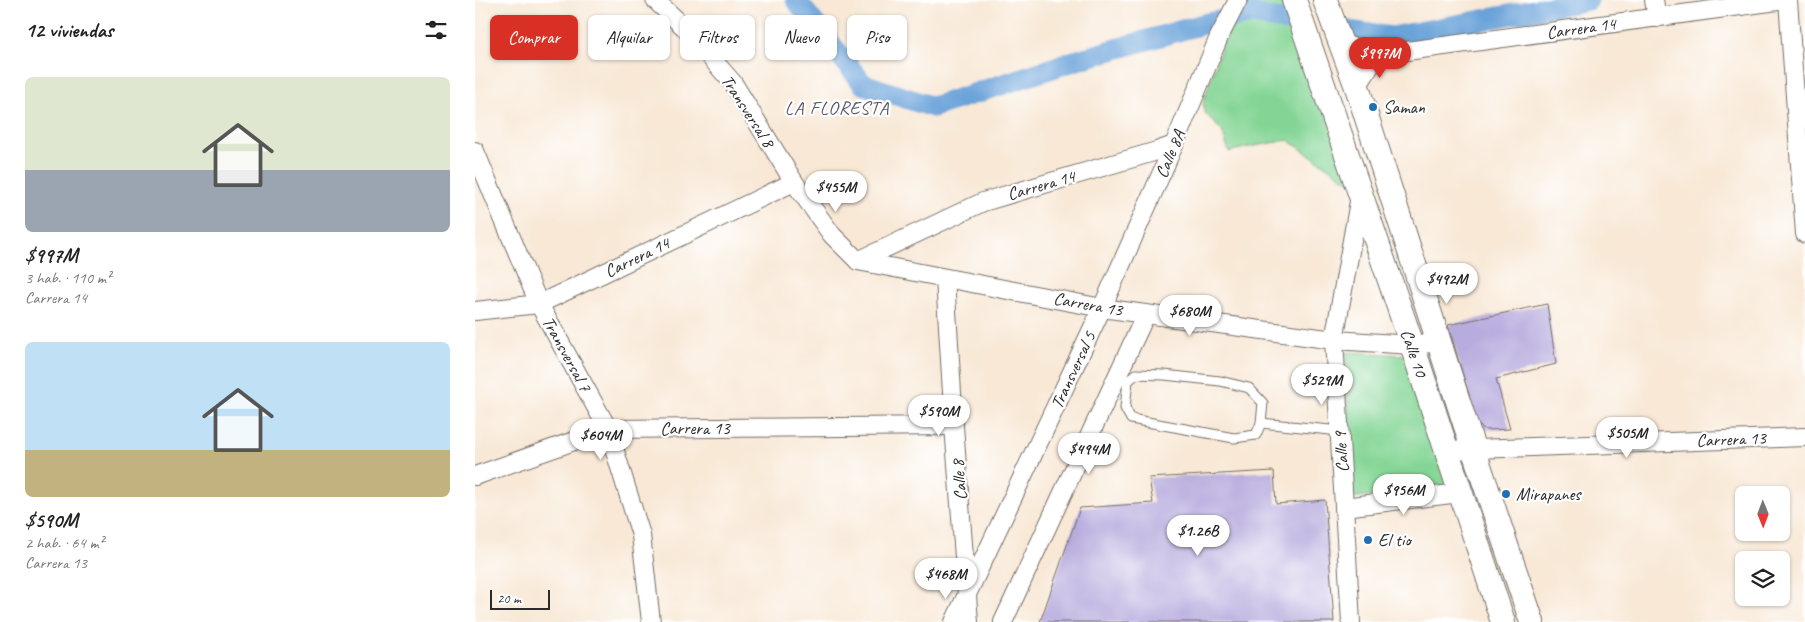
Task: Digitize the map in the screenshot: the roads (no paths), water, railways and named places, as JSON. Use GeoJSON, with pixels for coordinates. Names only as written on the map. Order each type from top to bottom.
{"type":"FeatureCollection","features":[{"type":"Feature","properties":{"kind":"main road","name":"Calle 10"},"geometry":{"type":"LineString","coordinates":[[1294,0],[1361,193],[1503,622]]}},
{"type":"Feature","properties":{"kind":"main road","name":"Calle 10"},"geometry":{"type":"LineString","coordinates":[[1325,0],[1357,87],[1473,448],[1532,622]]}},
{"type":"Feature","properties":{"kind":"main road"},"geometry":{"type":"LineString","coordinates":[[1343,144],[1371,135]]}},
{"type":"Feature","properties":{"kind":"street","name":"Transversal 8"},"geometry":{"type":"LineString","coordinates":[[655,0],[685,28],[733,83],[794,182],[832,235],[858,261]]}},
{"type":"Feature","properties":{"kind":"street","name":"Calle 8A"},"geometry":{"type":"LineString","coordinates":[[1103,308],[1175,145],[1219,38],[1238,0]]}},
{"type":"Feature","properties":{"kind":"street"},"geometry":{"type":"LineString","coordinates":[[1654,0],[1657,18]]}},
{"type":"Feature","properties":{"kind":"street","name":"Carrera 14"},"geometry":{"type":"LineString","coordinates":[[1340,43],[1377,55],[1787,0]]}},
{"type":"Feature","properties":{"kind":"street"},"geometry":{"type":"LineString","coordinates":[[1787,0],[1805,234]]}},
{"type":"Feature","properties":{"kind":"street"},"geometry":{"type":"LineString","coordinates":[[1357,87],[1377,55]]}},
{"type":"Feature","properties":{"kind":"street","name":"Carrera 14"},"geometry":{"type":"LineString","coordinates":[[858,261],[983,202],[1175,145]]}},
{"type":"Feature","properties":{"kind":"street","name":"Transversal 7"},"geometry":{"type":"LineString","coordinates":[[475,150],[539,304],[607,429],[641,535],[651,622]]}},
{"type":"Feature","properties":{"kind":"street","name":"Carrera 14"},"geometry":{"type":"LineString","coordinates":[[475,311],[539,304],[794,182]]}},
{"type":"Feature","properties":{"kind":"street","name":"Calle 9"},"geometry":{"type":"LineString","coordinates":[[1351,622],[1334,340],[1361,193]]}},
{"type":"Feature","properties":{"kind":"street","name":"Carrera 13"},"geometry":{"type":"LineString","coordinates":[[858,261],[1103,308],[1146,314],[1334,340],[1412,345],[1439,342]]}},
{"type":"Feature","properties":{"kind":"street","name":"Calle 8"},"geometry":{"type":"LineString","coordinates":[[945,278],[969,622]]}},
{"type":"Feature","properties":{"kind":"street","name":"Transversal 5"},"geometry":{"type":"LineString","coordinates":[[953,622],[1103,308]]}},
{"type":"Feature","properties":{"kind":"street"},"geometry":{"type":"LineString","coordinates":[[1003,622],[1146,314]]}},
{"type":"Feature","properties":{"kind":"street","name":"Carrera 13"},"geometry":{"type":"LineString","coordinates":[[475,476],[607,429],[954,426]]}},
{"type":"Feature","properties":{"kind":"street","name":"Carrera 13"},"geometry":{"type":"LineString","coordinates":[[1447,450],[1805,437]]}},
{"type":"Feature","properties":{"kind":"street"},"geometry":{"type":"LineString","coordinates":[[1344,507],[1461,493]]}},
{"type":"Feature","properties":{"kind":"lane"},"geometry":{"type":"LineString","coordinates":[[1136,374],[1164,375],[1220,381],[1249,388],[1263,403],[1261,423],[1256,435],[1234,438],[1131,419],[1125,408],[1128,381],[1136,374]]}},
{"type":"Feature","properties":{"kind":"lane"},"geometry":{"type":"LineString","coordinates":[[1261,423],[1340,431]]}},
{"type":"Feature","properties":{"kind":"waterway"},"geometry":{"type":"LineString","coordinates":[[796,0],[863,84],[933,107],[1074,61],[1203,24],[1252,14],[1292,22]]}},
{"type":"Feature","properties":{"kind":"waterway"},"geometry":{"type":"LineString","coordinates":[[1341,30],[1392,37],[1588,0]]}},
{"type":"Feature","properties":{"kind":"place","name":"Saman"},"geometry":{"type":"Point","coordinates":[1373,107]}},
{"type":"Feature","properties":{"kind":"place","name":"Mirapanes"},"geometry":{"type":"Point","coordinates":[1506,494]}},
{"type":"Feature","properties":{"kind":"place","name":"El tio"},"geometry":{"type":"Point","coordinates":[1368,540]}},
{"type":"Feature","properties":{"kind":"district","name":"LA FLORESTA"},"geometry":{"type":"Point","coordinates":[837,107]}}]}
